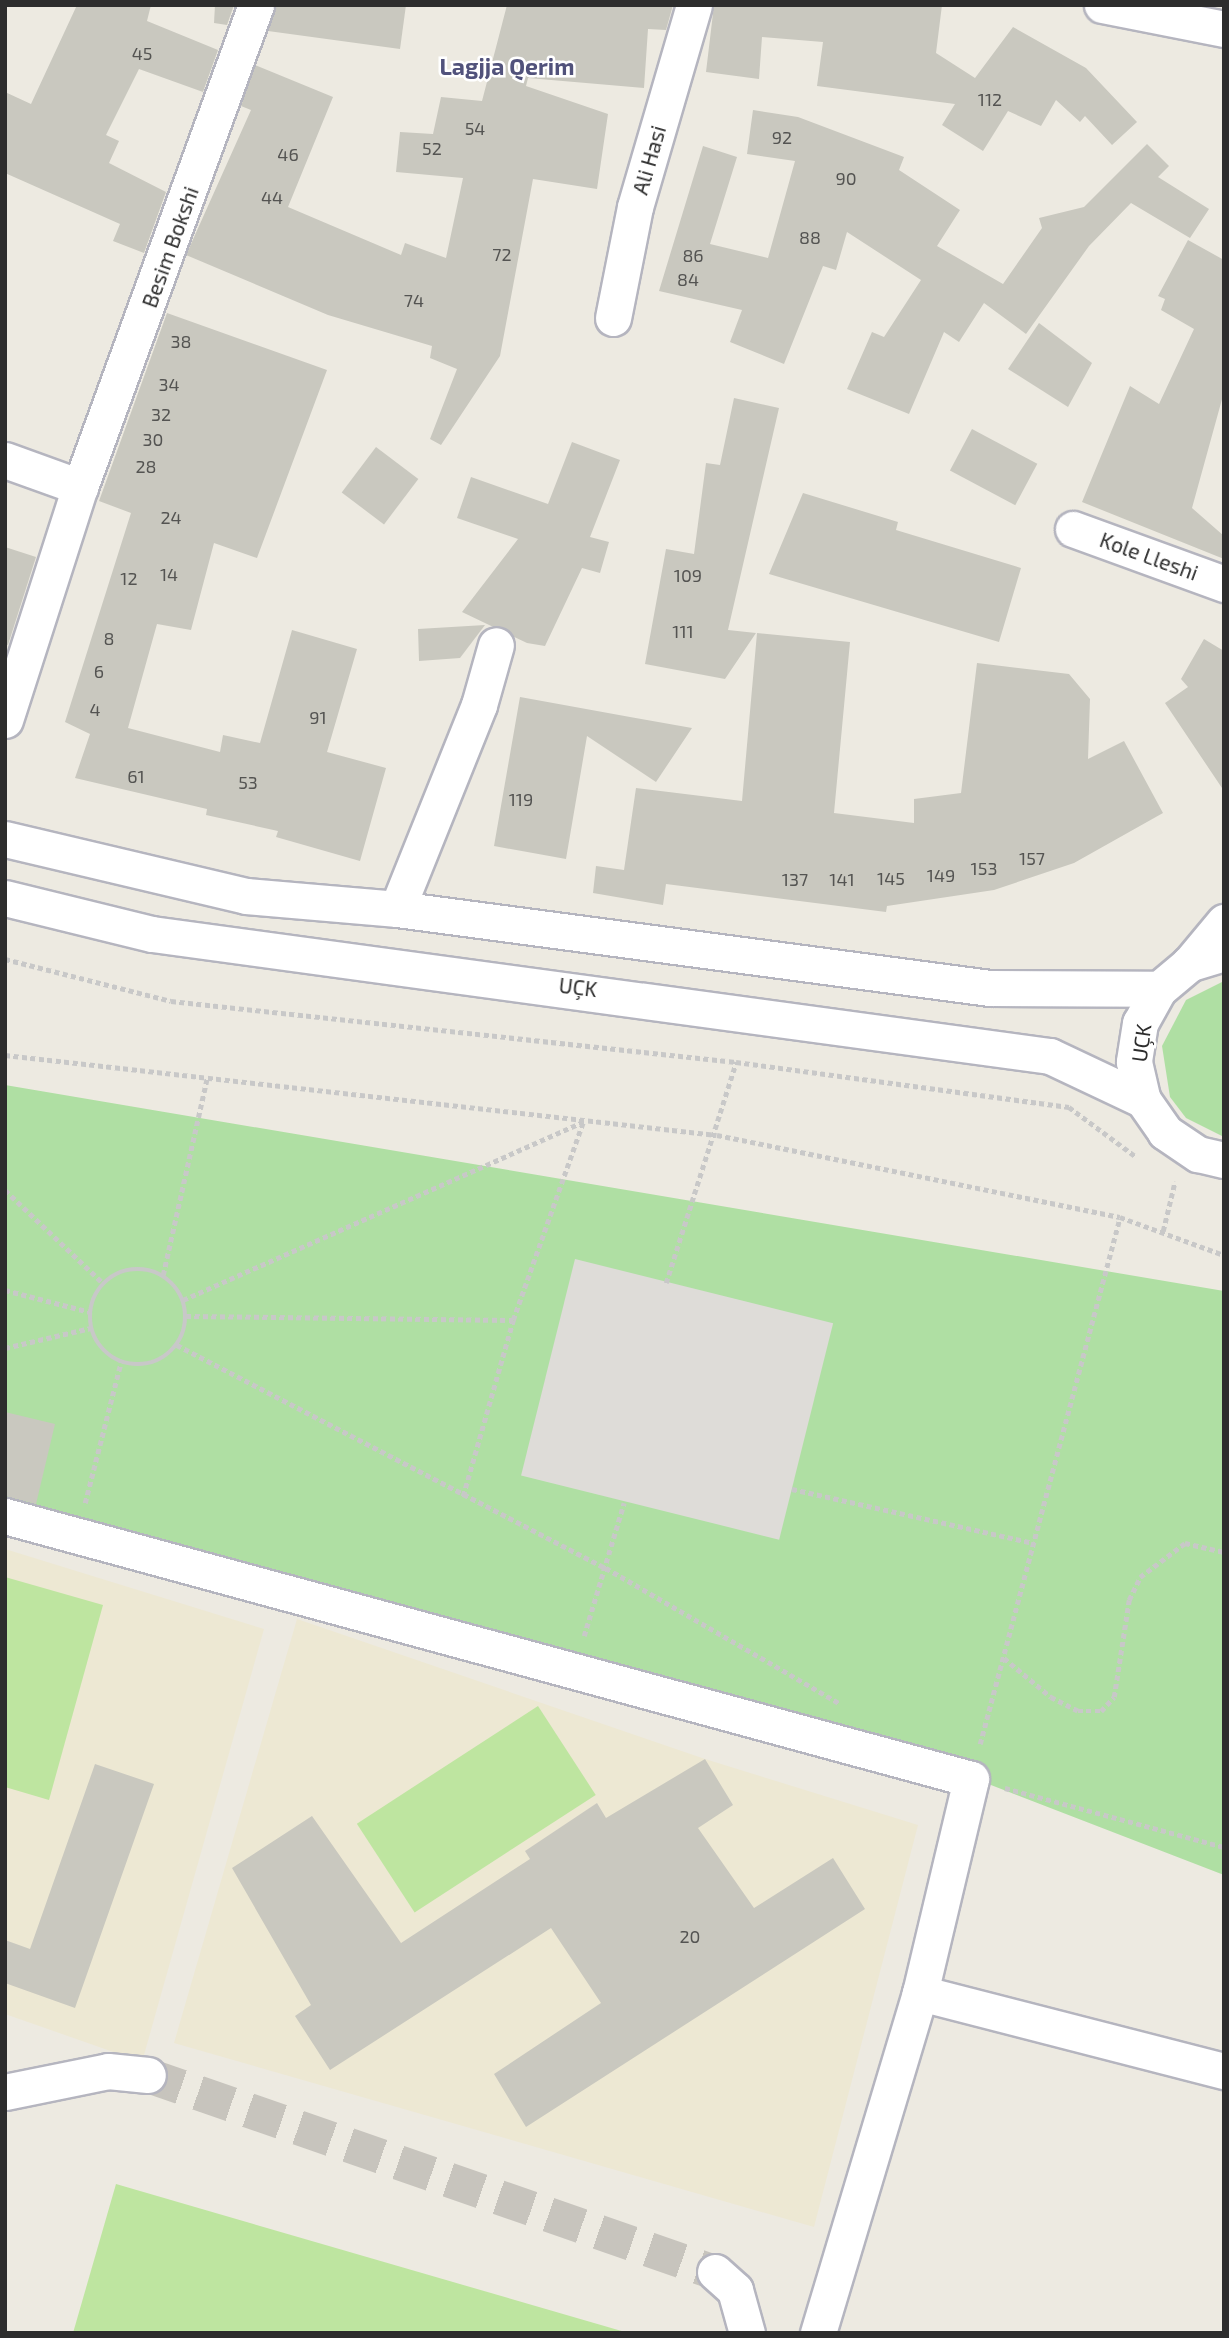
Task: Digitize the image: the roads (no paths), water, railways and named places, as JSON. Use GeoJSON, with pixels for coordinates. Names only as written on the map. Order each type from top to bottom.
{"type":"FeatureCollection","features":[{"type":"Feature","properties":{"kind":"street","name":"Besim Bokshi"},"geometry":{"type":"LineString","coordinates":[[5,720],[80,487],[256,5]]}},
{"type":"Feature","properties":{"kind":"street","name":"Ali Hasi"},"geometry":{"type":"LineString","coordinates":[[613,318],[635,207],[694,5]]}},
{"type":"Feature","properties":{"kind":"street"},"geometry":{"type":"LineString","coordinates":[[1102,5],[1224,29]]}},
{"type":"Feature","properties":{"kind":"street"},"geometry":{"type":"LineString","coordinates":[[5,460],[80,487]]}},
{"type":"Feature","properties":{"kind":"street","name":"Kole Lleshi"},"geometry":{"type":"LineString","coordinates":[[1073,529],[1224,584]]}},
{"type":"Feature","properties":{"kind":"street"},"geometry":{"type":"LineString","coordinates":[[397,909],[479,705],[496,645]]}},
{"type":"Feature","properties":{"kind":"street"},"geometry":{"type":"LineString","coordinates":[[5,839],[246,896],[397,909],[990,988],[1159,989]]}},
{"type":"Feature","properties":{"kind":"street","name":"UÇK"},"geometry":{"type":"LineString","coordinates":[[5,898],[152,934],[1050,1056],[1143,1100]]}},
{"type":"Feature","properties":{"kind":"street"},"geometry":{"type":"LineString","coordinates":[[1189,964],[1224,922]]}},
{"type":"Feature","properties":{"kind":"street","name":"UÇK"},"geometry":{"type":"LineString","coordinates":[[1224,953],[1189,964],[1159,989],[1140,1023],[1134,1062],[1143,1100],[1165,1132],[1198,1154],[1224,1160]]}},
{"type":"Feature","properties":{"kind":"street"},"geometry":{"type":"LineString","coordinates":[[5,1516],[971,1779],[920,1993],[818,2333]]}},
{"type":"Feature","properties":{"kind":"street"},"geometry":{"type":"LineString","coordinates":[[920,1993],[1224,2071]]}},
{"type":"Feature","properties":{"kind":"street"},"geometry":{"type":"LineString","coordinates":[[5,2092],[108,2071],[148,2075]]}},
{"type":"Feature","properties":{"kind":"street"},"geometry":{"type":"LineString","coordinates":[[715,2272],[735,2290],[747,2333]]}},
{"type":"Feature","properties":{"kind":"tunnel"},"geometry":{"type":"LineString","coordinates":[[148,2075],[715,2272]]}},
{"type":"Feature","properties":{"kind":"district","name":"Lagjja Qerim"},"geometry":{"type":"Point","coordinates":[507,66]}}]}
